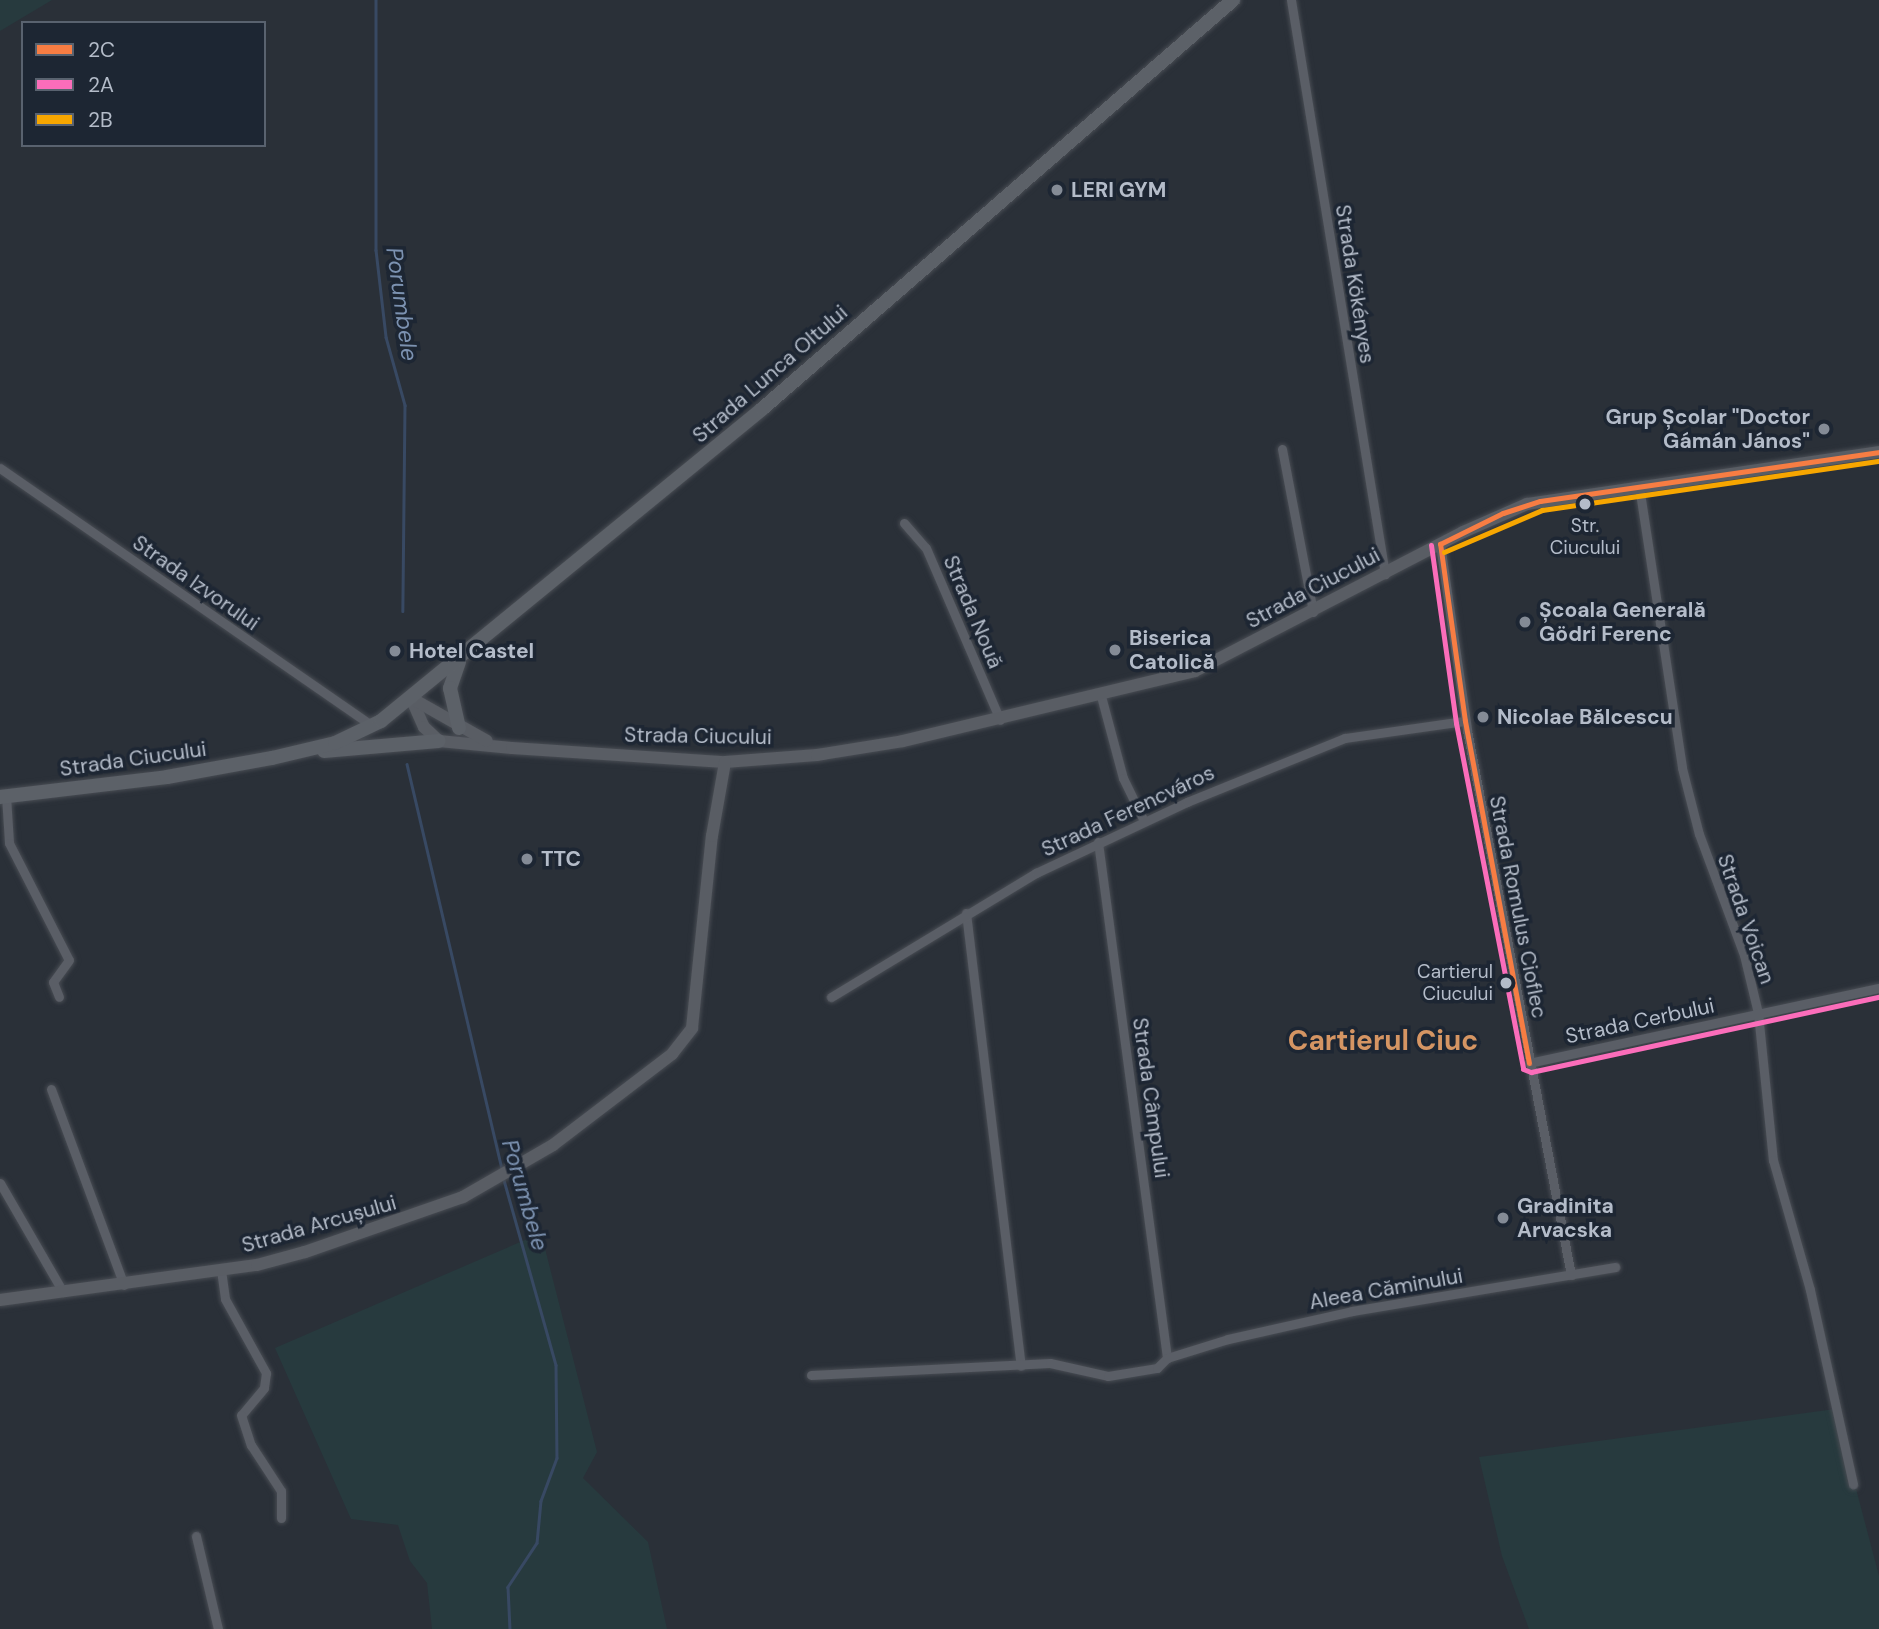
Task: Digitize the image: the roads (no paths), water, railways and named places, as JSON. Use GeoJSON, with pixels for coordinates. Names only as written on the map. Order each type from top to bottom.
{"type":"FeatureCollection","features":[{"type":"Feature","properties":{"kind":"main road","name":"Strada Lunca Oltului"},"geometry":{"type":"LineString","coordinates":[[313,749],[372,726],[460,660],[762,409],[1233,0]]}},
{"type":"Feature","properties":{"kind":"main road","name":"Strada Ciucului"},"geometry":{"type":"LineString","coordinates":[[439,741],[725,762],[817,755],[1000,720],[1195,671],[1440,544],[1527,504],[1879,452]]}},
{"type":"Feature","properties":{"kind":"main road"},"geometry":{"type":"LineString","coordinates":[[459,727],[450,688],[460,660]]}},
{"type":"Feature","properties":{"kind":"main road"},"geometry":{"type":"LineString","coordinates":[[411,698],[459,727],[512,748]]}},
{"type":"Feature","properties":{"kind":"main road"},"geometry":{"type":"LineString","coordinates":[[411,698],[424,727],[439,741]]}},
{"type":"Feature","properties":{"kind":"main road"},"geometry":{"type":"LineString","coordinates":[[313,749],[328,752],[439,741]]}},
{"type":"Feature","properties":{"kind":"main road","name":"Strada Ciucului"},"geometry":{"type":"LineString","coordinates":[[3,797],[167,777],[313,749]]}},
{"type":"Feature","properties":{"kind":"main road","name":"Strada Arcușului"},"geometry":{"type":"LineString","coordinates":[[0,1300],[221,1270],[305,1252],[414,1216],[516,1171],[672,1054],[688,1036],[696,1009],[718,802],[725,762]]}},
{"type":"Feature","properties":{"kind":"street","name":"Strada Kökényes"},"geometry":{"type":"LineString","coordinates":[[1291,0],[1385,574]]}},
{"type":"Feature","properties":{"kind":"street"},"geometry":{"type":"LineString","coordinates":[[1282,449],[1313,612]]}},
{"type":"Feature","properties":{"kind":"street","name":"Strada Izvorului"},"geometry":{"type":"LineString","coordinates":[[0,468],[372,726]]}},
{"type":"Feature","properties":{"kind":"street","name":"Strada Voican"},"geometry":{"type":"LineString","coordinates":[[1639,486],[1682,768],[1699,834],[1744,955],[1758,1013],[1773,1160],[1810,1290],[1853,1484]]}},
{"type":"Feature","properties":{"kind":"street","name":"Strada Nouă"},"geometry":{"type":"LineString","coordinates":[[904,523],[926,548],[1000,720]]}},
{"type":"Feature","properties":{"kind":"street","name":"Strada Romulus Cioflec"},"geometry":{"type":"LineString","coordinates":[[1440,544],[1465,721],[1571,1275]]}},
{"type":"Feature","properties":{"kind":"street"},"geometry":{"type":"LineString","coordinates":[[1101,696],[1123,778],[1143,821]]}},
{"type":"Feature","properties":{"kind":"street","name":"Strada Ferencváros"},"geometry":{"type":"LineString","coordinates":[[831,998],[966,913],[1098,842],[1143,821],[1345,738],[1465,721]]}},
{"type":"Feature","properties":{"kind":"street"},"geometry":{"type":"LineString","coordinates":[[3,797],[9,843],[69,960],[53,982],[59,997]]}},
{"type":"Feature","properties":{"kind":"street","name":"Strada Câmpului"},"geometry":{"type":"LineString","coordinates":[[1098,842],[1167,1358]]}},
{"type":"Feature","properties":{"kind":"street"},"geometry":{"type":"LineString","coordinates":[[966,913],[1021,1366]]}},
{"type":"Feature","properties":{"kind":"street","name":"Strada Cerbului"},"geometry":{"type":"LineString","coordinates":[[1530,1063],[1879,988]]}},
{"type":"Feature","properties":{"kind":"street"},"geometry":{"type":"LineString","coordinates":[[51,1089],[124,1284]]}},
{"type":"Feature","properties":{"kind":"street"},"geometry":{"type":"LineString","coordinates":[[0,1183],[63,1292]]}},
{"type":"Feature","properties":{"kind":"street","name":"Aleea Căminului"},"geometry":{"type":"LineString","coordinates":[[811,1375],[1051,1363],[1108,1376],[1157,1368],[1167,1358],[1352,1311],[1615,1268]]}},
{"type":"Feature","properties":{"kind":"street"},"geometry":{"type":"LineString","coordinates":[[221,1270],[225,1299],[266,1373],[264,1388],[241,1415],[251,1445],[281,1491],[281,1518]]}},
{"type":"Feature","properties":{"kind":"street"},"geometry":{"type":"LineString","coordinates":[[195,1536],[218,1629]]}},
{"type":"Feature","properties":{"kind":"waterway","name":"Porumbele"},"geometry":{"type":"LineString","coordinates":[[376,0],[376,250],[386,337],[405,405],[403,611]]}},
{"type":"Feature","properties":{"kind":"waterway","name":"Porumbele"},"geometry":{"type":"LineString","coordinates":[[407,764],[502,1170]]}},
{"type":"Feature","properties":{"kind":"waterway","name":"Porumbele"},"geometry":{"type":"LineString","coordinates":[[504,1180],[556,1365],[557,1458],[541,1501],[537,1543],[508,1587],[510,1629]]}},
{"type":"Feature","properties":{"kind":"place","name":"LERI GYM"},"geometry":{"type":"Point","coordinates":[1057,190]}},
{"type":"Feature","properties":{"kind":"place","name":"Grup Școlar \"Doctor Gámán János\""},"geometry":{"type":"Point","coordinates":[1824,429]}},
{"type":"Feature","properties":{"kind":"place","name":"Str. Ciucului"},"geometry":{"type":"Point","coordinates":[1585,504]}},
{"type":"Feature","properties":{"kind":"place","name":"Școala Generală Gödri Ferenc"},"geometry":{"type":"Point","coordinates":[1525,622]}},
{"type":"Feature","properties":{"kind":"place","name":"Biserica Catolică"},"geometry":{"type":"Point","coordinates":[1115,650]}},
{"type":"Feature","properties":{"kind":"place","name":"Hotel Castel"},"geometry":{"type":"Point","coordinates":[395,651]}},
{"type":"Feature","properties":{"kind":"place","name":"Nicolae Bălcescu"},"geometry":{"type":"Point","coordinates":[1483,717]}},
{"type":"Feature","properties":{"kind":"place","name":"TTC"},"geometry":{"type":"Point","coordinates":[527,859]}},
{"type":"Feature","properties":{"kind":"place","name":"Cartierul Ciucului"},"geometry":{"type":"Point","coordinates":[1506,983]}},
{"type":"Feature","properties":{"kind":"place","name":"Gradinita Arvacska"},"geometry":{"type":"Point","coordinates":[1503,1218]}},
{"type":"Feature","properties":{"kind":"district","name":"Cartierul Ciuc"},"geometry":{"type":"Point","coordinates":[1383,1041]}}]}
